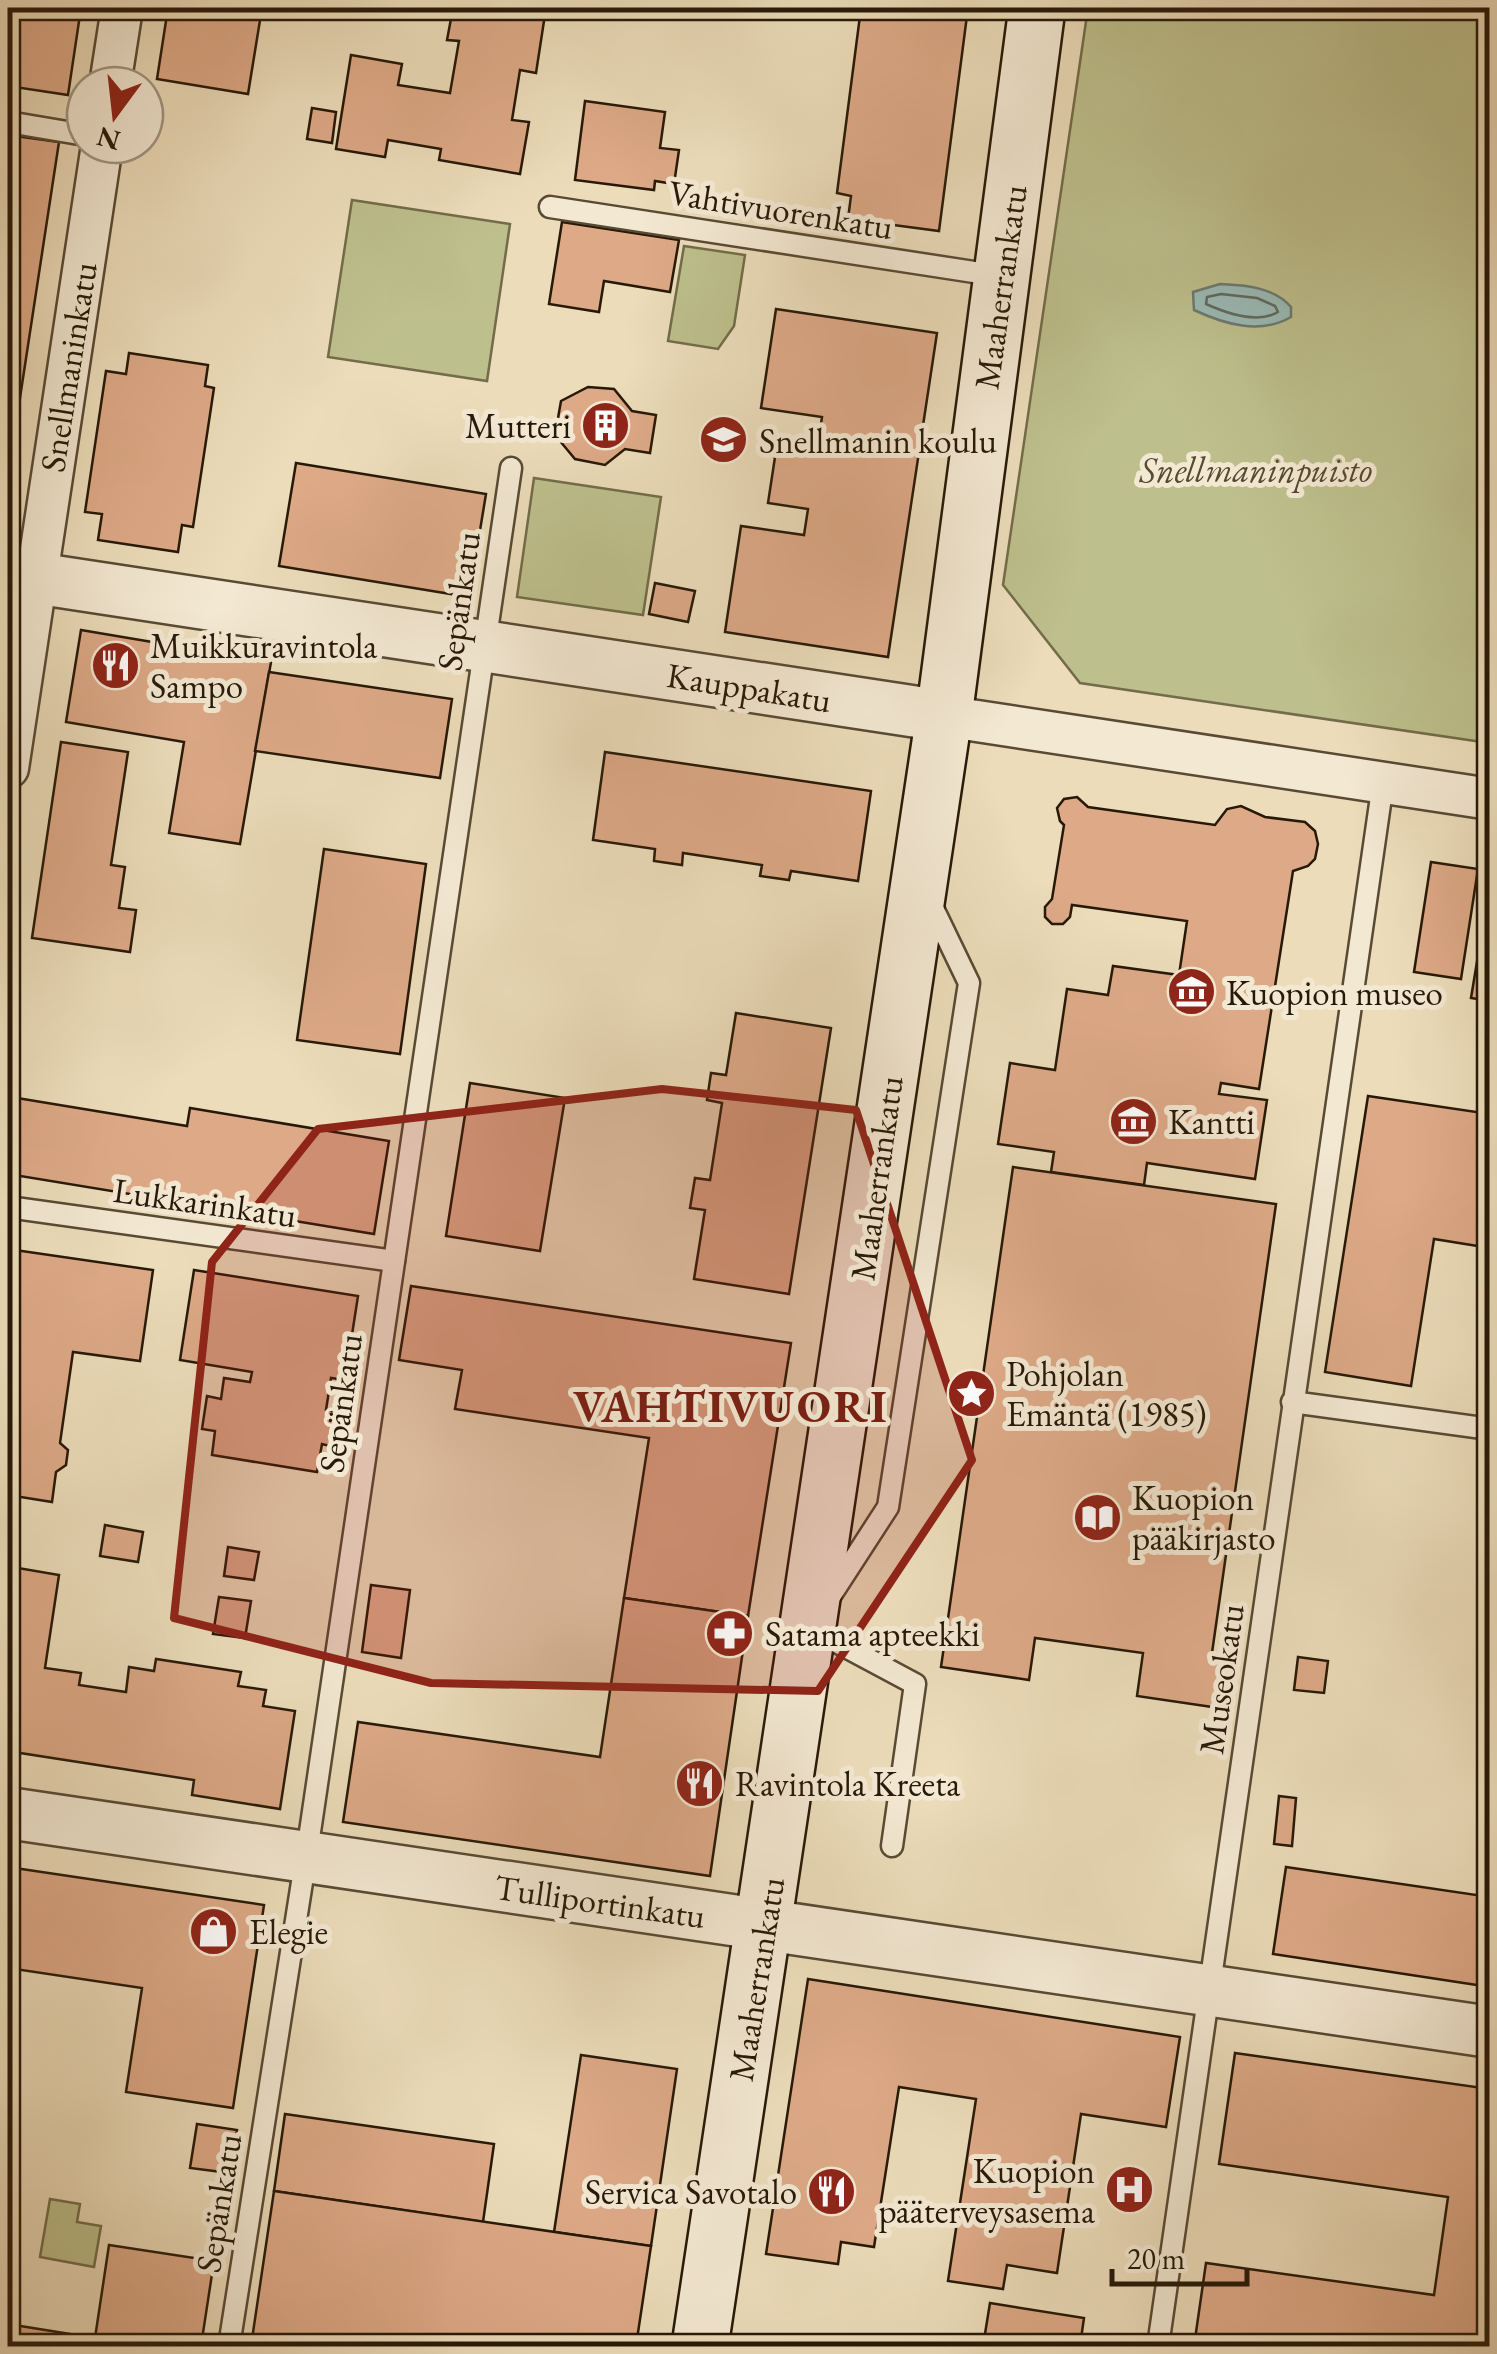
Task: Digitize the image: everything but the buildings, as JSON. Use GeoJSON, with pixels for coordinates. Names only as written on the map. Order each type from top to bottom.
{"type":"FeatureCollection","features":[{"type":"Feature","properties":{"kind":"main road","name":"Maaherrankatu"},"geometry":{"type":"LineString","coordinates":[[700,2346],[944,716],[1037,8]]}},
{"type":"Feature","properties":{"kind":"street"},"geometry":{"type":"LineString","coordinates":[[113,65],[122,8]]}},
{"type":"Feature","properties":{"kind":"street","name":"Snellmaninkatu"},"geometry":{"type":"LineString","coordinates":[[8,768],[22,576],[98,165]]}},
{"type":"Feature","properties":{"kind":"street","name":"Kauppakatu"},"geometry":{"type":"LineString","coordinates":[[22,576],[1490,799]]}},
{"type":"Feature","properties":{"kind":"street","name":"Tulliportinkatu"},"geometry":{"type":"LineString","coordinates":[[8,1814],[1490,2032]]}},
{"type":"Feature","properties":{"kind":"lane"},"geometry":{"type":"LineString","coordinates":[[8,122],[65,132]]}},
{"type":"Feature","properties":{"kind":"lane","name":"Vahtivuorenkatu"},"geometry":{"type":"LineString","coordinates":[[550,206],[1002,276]]}},
{"type":"Feature","properties":{"kind":"lane","name":"Sepänkatu"},"geometry":{"type":"LineString","coordinates":[[229,2346],[306,1857],[511,468]]}},
{"type":"Feature","properties":{"kind":"lane","name":"Museokatu"},"geometry":{"type":"LineString","coordinates":[[1158,2346],[1383,783]]}},
{"type":"Feature","properties":{"kind":"lane","name":"Lukkarinkatu"},"geometry":{"type":"LineString","coordinates":[[8,1207],[394,1261]]}},
{"type":"Feature","properties":{"kind":"lane"},"geometry":{"type":"LineString","coordinates":[[1292,1402],[1490,1429]]}},
{"type":"Feature","properties":{"kind":"lane"},"geometry":{"type":"LineString","coordinates":[[809,1628],[915,1684],[892,1846]]}},
{"type":"Feature","properties":{"kind":"highlighted area"},"geometry":{"type":"Polygon","coordinates":[[[662,1089],[856,1110],[972,1460],[818,1691],[431,1683],[174,1618],[212,1262],[318,1129],[662,1089]]]}},
{"type":"Feature","properties":{"kind":"green space","name":"Snellmaninpuisto"},"geometry":{"type":"Polygon","coordinates":[[[1088,8],[1489,8],[1489,743],[1080,683],[1003,585],[1088,8]]]}},
{"type":"Feature","properties":{"kind":"green space"},"geometry":{"type":"Polygon","coordinates":[[[352,200],[510,224],[487,381],[328,357],[352,200]]]}},
{"type":"Feature","properties":{"kind":"green space"},"geometry":{"type":"Polygon","coordinates":[[[684,246],[745,255],[734,326],[718,349],[668,341],[684,246]]]}},
{"type":"Feature","properties":{"kind":"green space"},"geometry":{"type":"Polygon","coordinates":[[[534,478],[661,497],[643,615],[517,597],[534,478]]]}},
{"type":"Feature","properties":{"kind":"green space"},"geometry":{"type":"Polygon","coordinates":[[[50,2199],[80,2204],[77,2222],[101,2226],[94,2267],[40,2257],[50,2199]]]}},
{"type":"Feature","properties":{"kind":"water"},"geometry":{"type":"Polygon","coordinates":[[[1220,284],[1249,286],[1276,295],[1291,307],[1291,317],[1267,325],[1242,326],[1194,310],[1193,292],[1220,284]]]}},
{"type":"Feature","properties":{"kind":"place","name":"Mutteri"},"geometry":{"type":"Point","coordinates":[606,425]}},
{"type":"Feature","properties":{"kind":"place","name":"Snellmanin koulu"},"geometry":{"type":"Point","coordinates":[724,440]}},
{"type":"Feature","properties":{"kind":"place","name":"Muikkuravintola Sampo"},"geometry":{"type":"Point","coordinates":[115,665]}},
{"type":"Feature","properties":{"kind":"place","name":"Kuopion museo"},"geometry":{"type":"Point","coordinates":[1191,992]}},
{"type":"Feature","properties":{"kind":"place","name":"Kantti"},"geometry":{"type":"Point","coordinates":[1133,1121]}},
{"type":"Feature","properties":{"kind":"place","name":"Pohjolan Emäntä (1985)"},"geometry":{"type":"Point","coordinates":[971,1393]}},
{"type":"Feature","properties":{"kind":"place","name":"Kuopion pääkirjasto"},"geometry":{"type":"Point","coordinates":[1097,1517]}},
{"type":"Feature","properties":{"kind":"place","name":"Satama apteekki"},"geometry":{"type":"Point","coordinates":[730,1633]}},
{"type":"Feature","properties":{"kind":"place","name":"Ravintola Kreeta"},"geometry":{"type":"Point","coordinates":[700,1783]}},
{"type":"Feature","properties":{"kind":"place","name":"Elegie"},"geometry":{"type":"Point","coordinates":[214,1931]}},
{"type":"Feature","properties":{"kind":"place","name":"Kuopion pääterveysasema"},"geometry":{"type":"Point","coordinates":[1130,2190]}},
{"type":"Feature","properties":{"kind":"place","name":"Servica Savotalo"},"geometry":{"type":"Point","coordinates":[832,2191]}},
{"type":"Feature","properties":{"kind":"district","name":"VAHTIVUORI"},"geometry":{"type":"Point","coordinates":[731,1406]}}]}
